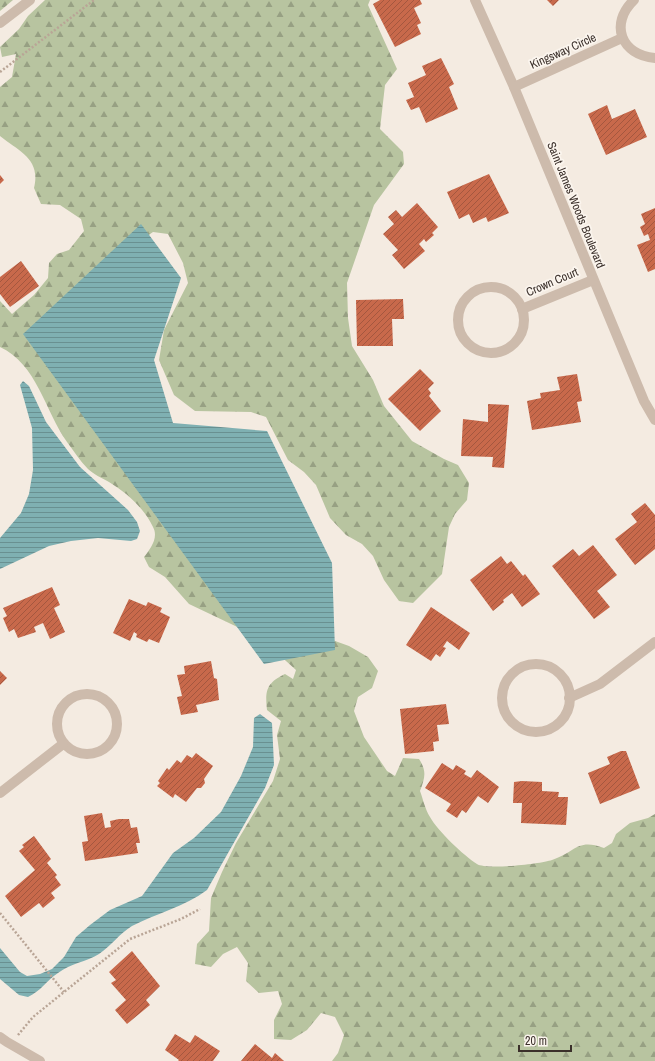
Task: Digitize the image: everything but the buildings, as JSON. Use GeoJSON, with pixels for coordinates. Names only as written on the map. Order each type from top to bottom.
{"type":"FeatureCollection","features":[{"type":"Feature","properties":{"kind":"street"},"geometry":{"type":"LineString","coordinates":[[0,23],[30,0]]}},
{"type":"Feature","properties":{"kind":"street","name":"Saint James Woods Boulevard"},"geometry":{"type":"LineString","coordinates":[[475,0],[514,87],[644,401],[655,420]]}},
{"type":"Feature","properties":{"kind":"street"},"geometry":{"type":"LineString","coordinates":[[634,0],[627,7],[622,16],[622,38],[635,53],[645,57],[655,58]]}},
{"type":"Feature","properties":{"kind":"street","name":"Kingsway Circle"},"geometry":{"type":"LineString","coordinates":[[514,87],[622,38]]}},
{"type":"Feature","properties":{"kind":"street","name":"Crown Court"},"geometry":{"type":"LineString","coordinates":[[522,309],[593,280]]}},
{"type":"Feature","properties":{"kind":"street","name":"Crown Court"},"geometry":{"type":"LineString","coordinates":[[489,286],[500,288],[509,292],[517,300],[522,309],[523,325],[518,340],[510,347],[500,352],[489,353],[473,347],[461,335],[458,325],[458,313],[462,303],[469,294],[478,288],[489,286]]}},
{"type":"Feature","properties":{"kind":"street"},"geometry":{"type":"LineString","coordinates":[[570,698],[600,684],[655,642]]}},
{"type":"Feature","properties":{"kind":"street"},"geometry":{"type":"LineString","coordinates":[[533,665],[544,666],[558,674],[568,688],[570,698],[568,709],[555,727],[544,731],[534,732],[522,730],[513,724],[506,715],[502,704],[502,693],[506,682],[513,673],[522,667],[533,665]]}},
{"type":"Feature","properties":{"kind":"street"},"geometry":{"type":"LineString","coordinates":[[88,693],[98,695],[106,700],[113,708],[117,727],[115,736],[110,745],[101,751],[86,754],[72,750],[64,744],[58,735],[56,725],[57,715],[69,698],[78,694],[88,693]]}},
{"type":"Feature","properties":{"kind":"street"},"geometry":{"type":"LineString","coordinates":[[0,793],[64,744]]}},
{"type":"Feature","properties":{"kind":"street"},"geometry":{"type":"LineString","coordinates":[[0,1037],[11,1045],[40,1061]]}},
{"type":"Feature","properties":{"kind":"path"},"geometry":{"type":"LineString","coordinates":[[0,72],[94,0]]}},
{"type":"Feature","properties":{"kind":"path"},"geometry":{"type":"LineString","coordinates":[[11,1045],[33,1017],[130,939],[182,919],[200,909]]}},
{"type":"Feature","properties":{"kind":"path"},"geometry":{"type":"LineString","coordinates":[[0,913],[64,992]]}},
{"type":"Feature","properties":{"kind":"green space"},"geometry":{"type":"Polygon","coordinates":[[[0,0],[13,0],[0,11],[0,0]]]}},
{"type":"Feature","properties":{"kind":"green space"},"geometry":{"type":"Polygon","coordinates":[[[45,0],[370,0],[368,5],[397,69],[385,85],[380,129],[403,152],[404,164],[374,205],[347,283],[348,318],[352,346],[373,380],[384,406],[412,441],[458,465],[469,483],[467,500],[455,514],[449,527],[442,574],[413,603],[399,601],[384,580],[373,556],[362,544],[346,535],[330,518],[316,485],[304,472],[288,460],[266,417],[251,412],[195,411],[174,395],[159,360],[164,330],[188,283],[183,263],[168,234],[153,232],[123,253],[77,299],[324,637],[349,646],[368,657],[378,671],[372,688],[358,697],[354,711],[364,737],[387,771],[395,776],[403,758],[419,759],[422,763],[424,771],[420,791],[427,811],[438,829],[458,849],[477,864],[482,866],[513,866],[546,862],[560,857],[582,845],[595,845],[604,848],[612,843],[616,834],[630,823],[648,818],[655,814],[655,1061],[332,1061],[338,1053],[344,1035],[335,1017],[321,1013],[307,1030],[291,1040],[274,1039],[274,1020],[282,1004],[278,991],[259,993],[246,981],[248,963],[237,947],[223,954],[211,967],[195,964],[197,944],[209,931],[211,898],[236,843],[273,781],[280,759],[277,735],[281,721],[267,710],[266,698],[268,688],[270,684],[285,674],[293,679],[296,670],[276,652],[250,633],[189,604],[165,577],[149,567],[144,557],[153,543],[155,531],[145,514],[140,507],[122,491],[92,473],[85,466],[59,430],[32,376],[13,355],[0,347],[0,301],[12,314],[34,295],[48,278],[49,263],[57,254],[69,250],[84,231],[81,219],[60,205],[41,204],[34,188],[35,178],[32,163],[27,157],[0,136],[0,87],[12,77],[16,54],[2,57],[0,47],[19,29],[28,16],[45,0]]]}},
{"type":"Feature","properties":{"kind":"water"},"geometry":{"type":"Polygon","coordinates":[[[141,224],[181,278],[154,360],[173,423],[267,431],[332,563],[335,650],[264,664],[23,334],[141,224]]]}},
{"type":"Feature","properties":{"kind":"water"},"geometry":{"type":"Polygon","coordinates":[[[23,381],[29,386],[46,422],[80,467],[128,510],[137,522],[140,531],[137,539],[131,541],[98,538],[71,541],[49,546],[0,569],[0,538],[21,513],[29,494],[33,470],[32,428],[20,385],[23,381]]]}},
{"type":"Feature","properties":{"kind":"water"},"geometry":{"type":"Polygon","coordinates":[[[260,714],[272,723],[274,765],[265,788],[207,890],[189,901],[132,926],[123,932],[99,954],[63,970],[28,997],[19,995],[0,979],[0,948],[20,972],[27,976],[40,974],[52,969],[64,957],[76,937],[90,925],[110,910],[142,896],[173,853],[194,838],[221,812],[241,776],[253,747],[254,718],[260,714]]]}}]}
